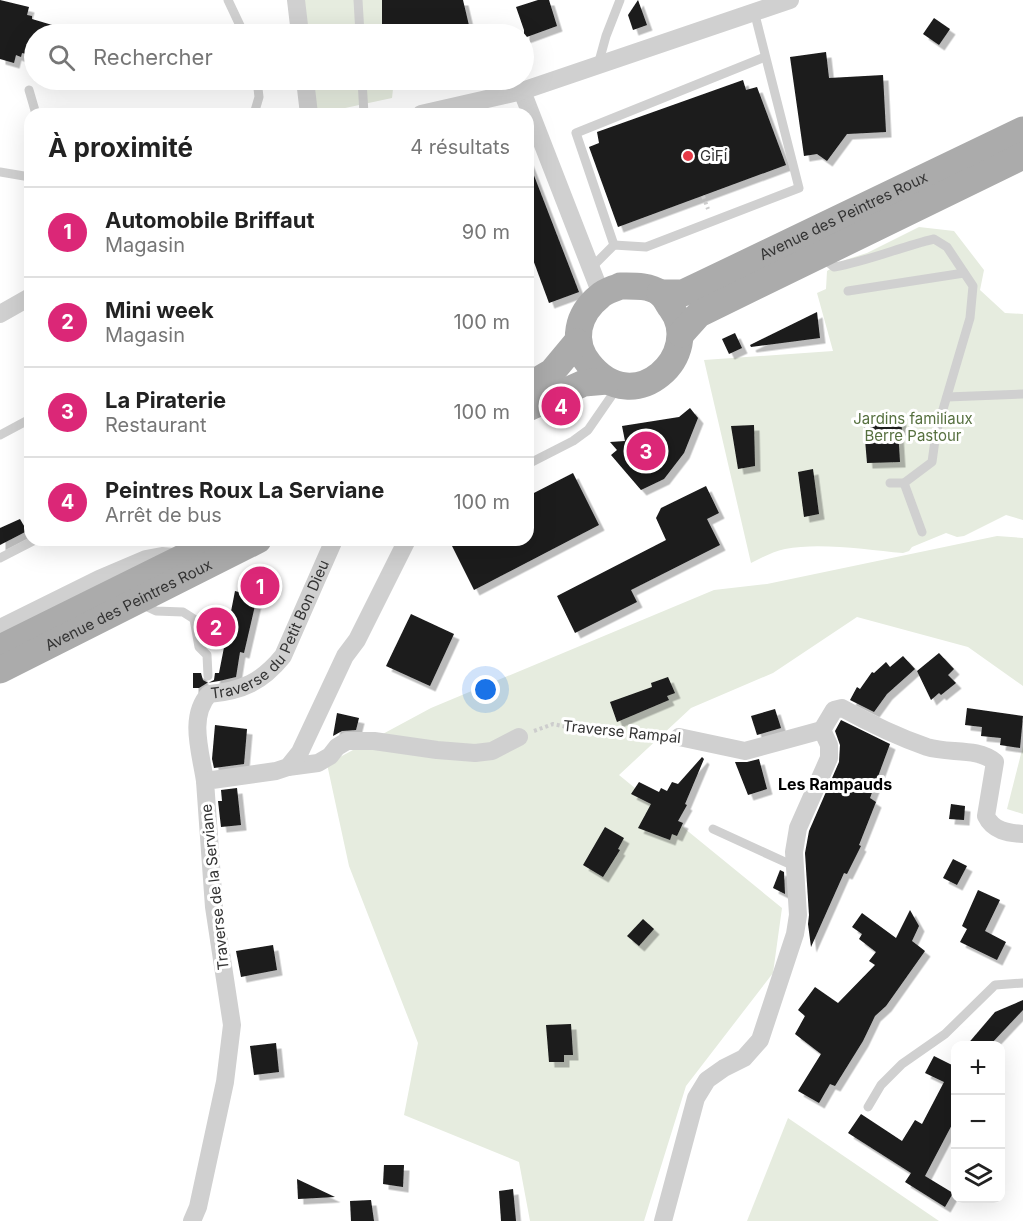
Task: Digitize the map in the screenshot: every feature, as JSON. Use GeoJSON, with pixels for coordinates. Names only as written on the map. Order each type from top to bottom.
{"type":"FeatureCollection","features":[{"type":"Feature","properties":{"kind":"main road","name":"Avenue des Peintres Roux"},"geometry":{"type":"LineString","coordinates":[[660,293],[683,292],[702,284],[1023,130]]}},
{"type":"Feature","properties":{"kind":"main road","name":"Avenue des Peintres Roux"},"geometry":{"type":"LineString","coordinates":[[681,334],[699,314],[1023,156]]}},
{"type":"Feature","properties":{"kind":"main road"},"geometry":{"type":"LineString","coordinates":[[534,382],[552,372],[577,342],[580,324],[588,307],[601,294],[620,286],[641,286],[660,293],[674,312],[681,334],[677,351],[668,368],[650,382],[632,387],[584,383],[534,405]]}},
{"type":"Feature","properties":{"kind":"main road"},"geometry":{"type":"LineString","coordinates":[[577,342],[584,358],[595,371],[612,384]]}},
{"type":"Feature","properties":{"kind":"main road","name":"Avenue des Peintres Roux"},"geometry":{"type":"LineString","coordinates":[[0,648],[206,546]]}},
{"type":"Feature","properties":{"kind":"main road","name":"Avenue des Peintres Roux"},"geometry":{"type":"LineString","coordinates":[[0,670],[246,546]]}},
{"type":"Feature","properties":{"kind":"street"},"geometry":{"type":"LineString","coordinates":[[296,0],[299,24]]}},
{"type":"Feature","properties":{"kind":"street"},"geometry":{"type":"LineString","coordinates":[[534,87],[790,0]]}},
{"type":"Feature","properties":{"kind":"street"},"geometry":{"type":"LineString","coordinates":[[306,90],[308,108]]}},
{"type":"Feature","properties":{"kind":"street"},"geometry":{"type":"LineString","coordinates":[[447,108],[525,90]]}},
{"type":"Feature","properties":{"kind":"street"},"geometry":{"type":"LineString","coordinates":[[522,91],[529,108]]}},
{"type":"Feature","properties":{"kind":"street"},"geometry":{"type":"LineString","coordinates":[[534,122],[601,294]]}},
{"type":"Feature","properties":{"kind":"street"},"geometry":{"type":"LineString","coordinates":[[0,314],[24,300]]}},
{"type":"Feature","properties":{"kind":"street","name":"Traverse du Petit Bon Dieu"},"geometry":{"type":"LineString","coordinates":[[205,781],[197,732],[198,714],[202,702],[209,694],[229,692],[263,678],[283,656],[331,546]]}},
{"type":"Feature","properties":{"kind":"street"},"geometry":{"type":"LineString","coordinates":[[288,767],[311,733],[345,656],[357,640],[404,546]]}},
{"type":"Feature","properties":{"kind":"street","name":"Avenue des Peintres Roux"},"geometry":{"type":"LineString","coordinates":[[0,628],[99,579],[146,560],[162,556],[183,558]]}},
{"type":"Feature","properties":{"kind":"street"},"geometry":{"type":"LineString","coordinates":[[663,1221],[696,1098],[707,1080],[744,1058],[760,1040],[795,934],[798,915],[794,852],[798,828],[829,758],[829,745],[822,730],[834,710],[842,708],[867,722],[929,748],[987,755],[995,762],[986,816],[990,824],[1005,833],[1023,834]]}},
{"type":"Feature","properties":{"kind":"street","name":"Traverse Rampal"},"geometry":{"type":"LineString","coordinates":[[680,737],[746,751],[822,730]]}},
{"type":"Feature","properties":{"kind":"street"},"geometry":{"type":"LineString","coordinates":[[205,781],[318,763],[347,741],[374,741],[475,753],[492,752],[519,737]]}},
{"type":"Feature","properties":{"kind":"street","name":"Traverse de la Serviane"},"geometry":{"type":"LineString","coordinates":[[192,1221],[198,1207],[225,1082],[231,1024],[214,907],[205,781]]}},
{"type":"Feature","properties":{"kind":"lane"},"geometry":{"type":"LineString","coordinates":[[228,0],[239,24]]}},
{"type":"Feature","properties":{"kind":"lane"},"geometry":{"type":"LineString","coordinates":[[358,0],[359,24]]}},
{"type":"Feature","properties":{"kind":"lane"},"geometry":{"type":"LineString","coordinates":[[598,65],[620,0]]}},
{"type":"Feature","properties":{"kind":"lane"},"geometry":{"type":"LineString","coordinates":[[591,268],[614,246],[645,247],[799,188],[754,11]]}},
{"type":"Feature","properties":{"kind":"lane"},"geometry":{"type":"LineString","coordinates":[[614,246],[576,133],[765,57]]}},
{"type":"Feature","properties":{"kind":"lane"},"geometry":{"type":"LineString","coordinates":[[29,90],[34,108]]}},
{"type":"Feature","properties":{"kind":"lane"},"geometry":{"type":"LineString","coordinates":[[256,108],[258,90]]}},
{"type":"Feature","properties":{"kind":"lane"},"geometry":{"type":"LineString","coordinates":[[363,90],[364,108]]}},
{"type":"Feature","properties":{"kind":"lane"},"geometry":{"type":"LineString","coordinates":[[0,172],[24,176]]}},
{"type":"Feature","properties":{"kind":"lane"},"geometry":{"type":"LineString","coordinates":[[820,256],[834,267],[858,263],[934,239],[947,247],[973,286],[970,318],[936,432],[932,462],[904,483],[890,483]]}},
{"type":"Feature","properties":{"kind":"lane"},"geometry":{"type":"LineString","coordinates":[[848,291],[964,273]]}},
{"type":"Feature","properties":{"kind":"lane"},"geometry":{"type":"LineString","coordinates":[[534,461],[573,441],[588,430],[612,384]]}},
{"type":"Feature","properties":{"kind":"lane"},"geometry":{"type":"LineString","coordinates":[[947,397],[1023,394]]}},
{"type":"Feature","properties":{"kind":"lane"},"geometry":{"type":"LineString","coordinates":[[0,435],[24,422]]}},
{"type":"Feature","properties":{"kind":"lane"},"geometry":{"type":"LineString","coordinates":[[904,483],[922,532]]}},
{"type":"Feature","properties":{"kind":"lane"},"geometry":{"type":"LineString","coordinates":[[0,558],[24,546]]}},
{"type":"Feature","properties":{"kind":"lane"},"geometry":{"type":"LineString","coordinates":[[137,602],[156,611],[183,612],[194,619],[199,646],[207,655],[208,676]]}},
{"type":"Feature","properties":{"kind":"lane"},"geometry":{"type":"LineString","coordinates":[[713,829],[796,867]]}},
{"type":"Feature","properties":{"kind":"lane"},"geometry":{"type":"LineString","coordinates":[[868,1107],[880,1085],[902,1064],[945,1034],[995,985],[1023,983]]}},
{"type":"Feature","properties":{"kind":"path","name":"Traverse Rampal"},"geometry":{"type":"LineString","coordinates":[[519,737],[553,724],[585,731],[680,737]]}},
{"type":"Feature","properties":{"kind":"green space"},"geometry":{"type":"Polygon","coordinates":[[[304,0],[402,0],[399,24],[306,24],[304,0]]]}},
{"type":"Feature","properties":{"kind":"green space"},"geometry":{"type":"Polygon","coordinates":[[[313,90],[393,90],[392,98],[345,108],[316,108],[313,90]]]}},
{"type":"Feature","properties":{"kind":"green space","name":"Jardins familiaux Berre Pastour"},"geometry":{"type":"Polygon","coordinates":[[[919,227],[954,231],[984,270],[980,290],[1005,313],[1023,314],[1023,520],[1006,515],[964,536],[957,537],[946,533],[903,553],[813,546],[776,551],[751,563],[704,360],[833,351],[817,293],[826,289],[827,271],[845,260],[867,253],[919,227]]]}},
{"type":"Feature","properties":{"kind":"green space"},"geometry":{"type":"Polygon","coordinates":[[[997,536],[1023,538],[1023,686],[968,647],[857,617],[773,673],[691,708],[619,775],[782,908],[773,973],[686,1086],[644,1221],[530,1221],[519,1162],[404,1115],[418,1043],[349,866],[327,764],[431,708],[714,590],[767,584],[997,536]]]}},
{"type":"Feature","properties":{"kind":"green space"},"geometry":{"type":"Polygon","coordinates":[[[1023,746],[1023,814],[1007,809],[1023,746]]]}},
{"type":"Feature","properties":{"kind":"green space"},"geometry":{"type":"Polygon","coordinates":[[[788,1118],[939,1221],[747,1221],[788,1118]]]}},
{"type":"Feature","properties":{"kind":"building"},"geometry":{"type":"Polygon","coordinates":[[[0,0],[29,7],[27,15],[49,24],[24,24],[24,54],[22,53],[21,57],[16,55],[14,63],[0,59],[0,0]]]}},
{"type":"Feature","properties":{"kind":"building"},"geometry":{"type":"Polygon","coordinates":[[[382,0],[463,0],[469,24],[382,24],[382,0]]]}},
{"type":"Feature","properties":{"kind":"building"},"geometry":{"type":"Polygon","coordinates":[[[538,0],[549,0],[557,26],[534,34],[534,24],[522,24],[516,7],[538,0]]]}},
{"type":"Feature","properties":{"kind":"building"},"geometry":{"type":"Polygon","coordinates":[[[638,0],[647,25],[633,30],[628,15],[638,0]]]}},
{"type":"Feature","properties":{"kind":"building"},"geometry":{"type":"Polygon","coordinates":[[[934,18],[950,29],[939,45],[923,34],[934,18]]]}},
{"type":"Feature","properties":{"kind":"building"},"geometry":{"type":"Polygon","coordinates":[[[826,52],[829,78],[883,75],[886,132],[847,134],[827,161],[817,154],[804,156],[790,57],[826,52]]]}},
{"type":"Feature","properties":{"kind":"building","name":"GiFi"},"geometry":{"type":"Polygon","coordinates":[[[743,80],[746,90],[757,87],[786,165],[618,227],[589,147],[599,143],[597,132],[743,80]]]}},
{"type":"Feature","properties":{"kind":"building"},"geometry":{"type":"Polygon","coordinates":[[[534,176],[579,292],[549,303],[534,262],[534,176]]]}},
{"type":"Feature","properties":{"kind":"building"},"geometry":{"type":"Polygon","coordinates":[[[817,312],[820,338],[751,347],[750,345],[817,312]]]}},
{"type":"Feature","properties":{"kind":"building"},"geometry":{"type":"Polygon","coordinates":[[[735,333],[742,348],[729,354],[722,339],[735,333]]]}},
{"type":"Feature","properties":{"kind":"building"},"geometry":{"type":"Polygon","coordinates":[[[690,408],[698,418],[684,453],[664,479],[641,490],[611,455],[617,450],[610,442],[625,441],[622,426],[679,417],[690,408]]]}},
{"type":"Feature","properties":{"kind":"building"},"geometry":{"type":"Polygon","coordinates":[[[900,414],[902,430],[898,430],[900,462],[867,463],[863,416],[900,414]]]}},
{"type":"Feature","properties":{"kind":"building"},"geometry":{"type":"Polygon","coordinates":[[[754,425],[755,466],[738,469],[731,426],[754,425]]]}},
{"type":"Feature","properties":{"kind":"building"},"geometry":{"type":"Polygon","coordinates":[[[813,469],[819,514],[804,517],[798,472],[813,469]]]}},
{"type":"Feature","properties":{"kind":"building"},"geometry":{"type":"Polygon","coordinates":[[[573,473],[599,525],[474,590],[452,546],[534,546],[534,493],[573,473]]]}},
{"type":"Feature","properties":{"kind":"building"},"geometry":{"type":"Polygon","coordinates":[[[706,486],[719,513],[707,519],[720,545],[631,590],[637,602],[575,633],[557,596],[666,540],[656,518],[661,508],[706,486]]]}},
{"type":"Feature","properties":{"kind":"building"},"geometry":{"type":"Polygon","coordinates":[[[20,519],[24,526],[24,533],[0,545],[0,528],[20,519]]]}},
{"type":"Feature","properties":{"kind":"building"},"geometry":{"type":"Polygon","coordinates":[[[235,591],[257,597],[244,653],[240,652],[236,677],[208,683],[214,680],[215,673],[219,673],[235,591]]]}},
{"type":"Feature","properties":{"kind":"building"},"geometry":{"type":"Polygon","coordinates":[[[411,614],[454,634],[430,686],[386,666],[411,614]]]}},
{"type":"Feature","properties":{"kind":"building"},"geometry":{"type":"Polygon","coordinates":[[[939,653],[954,669],[948,675],[956,683],[931,700],[917,671],[939,653]]]}},
{"type":"Feature","properties":{"kind":"building"},"geometry":{"type":"Polygon","coordinates":[[[903,656],[915,669],[887,694],[874,712],[850,700],[857,687],[860,689],[872,672],[874,673],[886,662],[890,667],[903,656]]]}},
{"type":"Feature","properties":{"kind":"building"},"geometry":{"type":"Polygon","coordinates":[[[193,673],[201,673],[203,680],[208,683],[199,688],[193,688],[193,673]]]}},
{"type":"Feature","properties":{"kind":"building"},"geometry":{"type":"Polygon","coordinates":[[[668,677],[675,693],[667,696],[669,700],[617,722],[610,702],[652,687],[651,683],[668,677]]]}},
{"type":"Feature","properties":{"kind":"building"},"geometry":{"type":"Polygon","coordinates":[[[967,708],[1023,716],[1020,748],[1000,745],[1001,738],[981,736],[982,727],[965,725],[967,708]]]}},
{"type":"Feature","properties":{"kind":"building"},"geometry":{"type":"Polygon","coordinates":[[[775,709],[781,728],[757,735],[751,716],[775,709]]]}},
{"type":"Feature","properties":{"kind":"building"},"geometry":{"type":"Polygon","coordinates":[[[337,713],[359,718],[356,730],[342,731],[333,736],[337,713]]]}},
{"type":"Feature","properties":{"kind":"building"},"geometry":{"type":"Polygon","coordinates":[[[841,720],[890,744],[870,798],[876,802],[859,845],[861,846],[847,874],[844,873],[811,947],[805,853],[809,831],[839,762],[840,745],[835,731],[841,720]]]}},
{"type":"Feature","properties":{"kind":"building"},"geometry":{"type":"Polygon","coordinates":[[[215,725],[247,729],[244,764],[214,768],[212,759],[215,725]]]}},
{"type":"Feature","properties":{"kind":"building"},"geometry":{"type":"Polygon","coordinates":[[[702,757],[704,759],[685,804],[687,805],[678,821],[683,823],[677,836],[672,834],[670,840],[638,828],[651,804],[631,794],[639,782],[659,792],[661,788],[667,791],[672,782],[678,784],[702,757]]]}},
{"type":"Feature","properties":{"kind":"building"},"geometry":{"type":"Polygon","coordinates":[[[759,759],[767,789],[748,795],[735,762],[759,759]]]}},
{"type":"Feature","properties":{"kind":"building"},"geometry":{"type":"Polygon","coordinates":[[[237,788],[241,825],[221,827],[218,801],[222,801],[221,790],[237,788]]]}},
{"type":"Feature","properties":{"kind":"building"},"geometry":{"type":"Polygon","coordinates":[[[951,804],[965,806],[964,820],[949,819],[951,804]]]}},
{"type":"Feature","properties":{"kind":"building"},"geometry":{"type":"Polygon","coordinates":[[[605,827],[624,838],[618,849],[620,850],[603,877],[583,865],[605,827]]]}},
{"type":"Feature","properties":{"kind":"building"},"geometry":{"type":"Polygon","coordinates":[[[953,859],[967,866],[957,885],[943,878],[953,859]]]}},
{"type":"Feature","properties":{"kind":"building"},"geometry":{"type":"Polygon","coordinates":[[[780,870],[784,872],[785,894],[773,888],[780,870]]]}},
{"type":"Feature","properties":{"kind":"building"},"geometry":{"type":"Polygon","coordinates":[[[978,890],[1000,900],[985,931],[1006,942],[997,960],[960,942],[967,929],[962,926],[978,890]]]}},
{"type":"Feature","properties":{"kind":"building"},"geometry":{"type":"Polygon","coordinates":[[[910,910],[919,926],[912,941],[925,951],[886,1006],[875,1016],[863,1041],[835,1086],[830,1084],[819,1103],[798,1091],[821,1054],[795,1034],[805,1016],[798,1010],[815,987],[838,1003],[875,965],[869,961],[876,952],[859,939],[862,934],[852,927],[862,913],[896,938],[910,910]]]}},
{"type":"Feature","properties":{"kind":"building"},"geometry":{"type":"Polygon","coordinates":[[[643,919],[654,929],[639,946],[627,936],[643,919]]]}},
{"type":"Feature","properties":{"kind":"building"},"geometry":{"type":"Polygon","coordinates":[[[273,945],[277,970],[241,977],[236,951],[273,945]]]}},
{"type":"Feature","properties":{"kind":"building"},"geometry":{"type":"Polygon","coordinates":[[[1023,1000],[1023,1010],[994,1041],[970,1041],[995,1012],[1023,1000]]]}},
{"type":"Feature","properties":{"kind":"building"},"geometry":{"type":"Polygon","coordinates":[[[571,1024],[573,1055],[564,1055],[564,1062],[549,1062],[546,1025],[571,1024]]]}},
{"type":"Feature","properties":{"kind":"building"},"geometry":{"type":"Polygon","coordinates":[[[276,1043],[279,1072],[254,1075],[250,1046],[276,1043]]]}},
{"type":"Feature","properties":{"kind":"building"},"geometry":{"type":"Polygon","coordinates":[[[934,1056],[951,1064],[951,1127],[925,1176],[951,1192],[945,1207],[905,1182],[911,1173],[848,1133],[861,1114],[902,1141],[915,1120],[922,1124],[944,1082],[925,1073],[934,1056]]]}},
{"type":"Feature","properties":{"kind":"building"},"geometry":{"type":"Polygon","coordinates":[[[384,1165],[404,1165],[403,1187],[383,1184],[384,1165]]]}},
{"type":"Feature","properties":{"kind":"building"},"geometry":{"type":"Polygon","coordinates":[[[297,1179],[335,1197],[298,1199],[297,1179]]]}},
{"type":"Feature","properties":{"kind":"building"},"geometry":{"type":"Polygon","coordinates":[[[513,1189],[516,1221],[501,1221],[499,1191],[513,1189]]]}},
{"type":"Feature","properties":{"kind":"building"},"geometry":{"type":"Polygon","coordinates":[[[371,1200],[374,1221],[351,1221],[350,1201],[371,1200]]]}},
{"type":"Feature","properties":{"kind":"place","name":"GiFi"},"geometry":{"type":"Point","coordinates":[688,156]}},
{"type":"Feature","properties":{"kind":"place","name":"Peintres Roux La Serviane"},"geometry":{"type":"Point","coordinates":[561,406]}},
{"type":"Feature","properties":{"kind":"place","name":"La Piraterie"},"geometry":{"type":"Point","coordinates":[646,451]}},
{"type":"Feature","properties":{"kind":"place","name":"Automobile Briffaut"},"geometry":{"type":"Point","coordinates":[260,586]}},
{"type":"Feature","properties":{"kind":"place","name":"Mini week"},"geometry":{"type":"Point","coordinates":[216,627]}},
{"type":"Feature","properties":{"kind":"district","name":"Les Rampauds"},"geometry":{"type":"Point","coordinates":[835,784]}}]}
